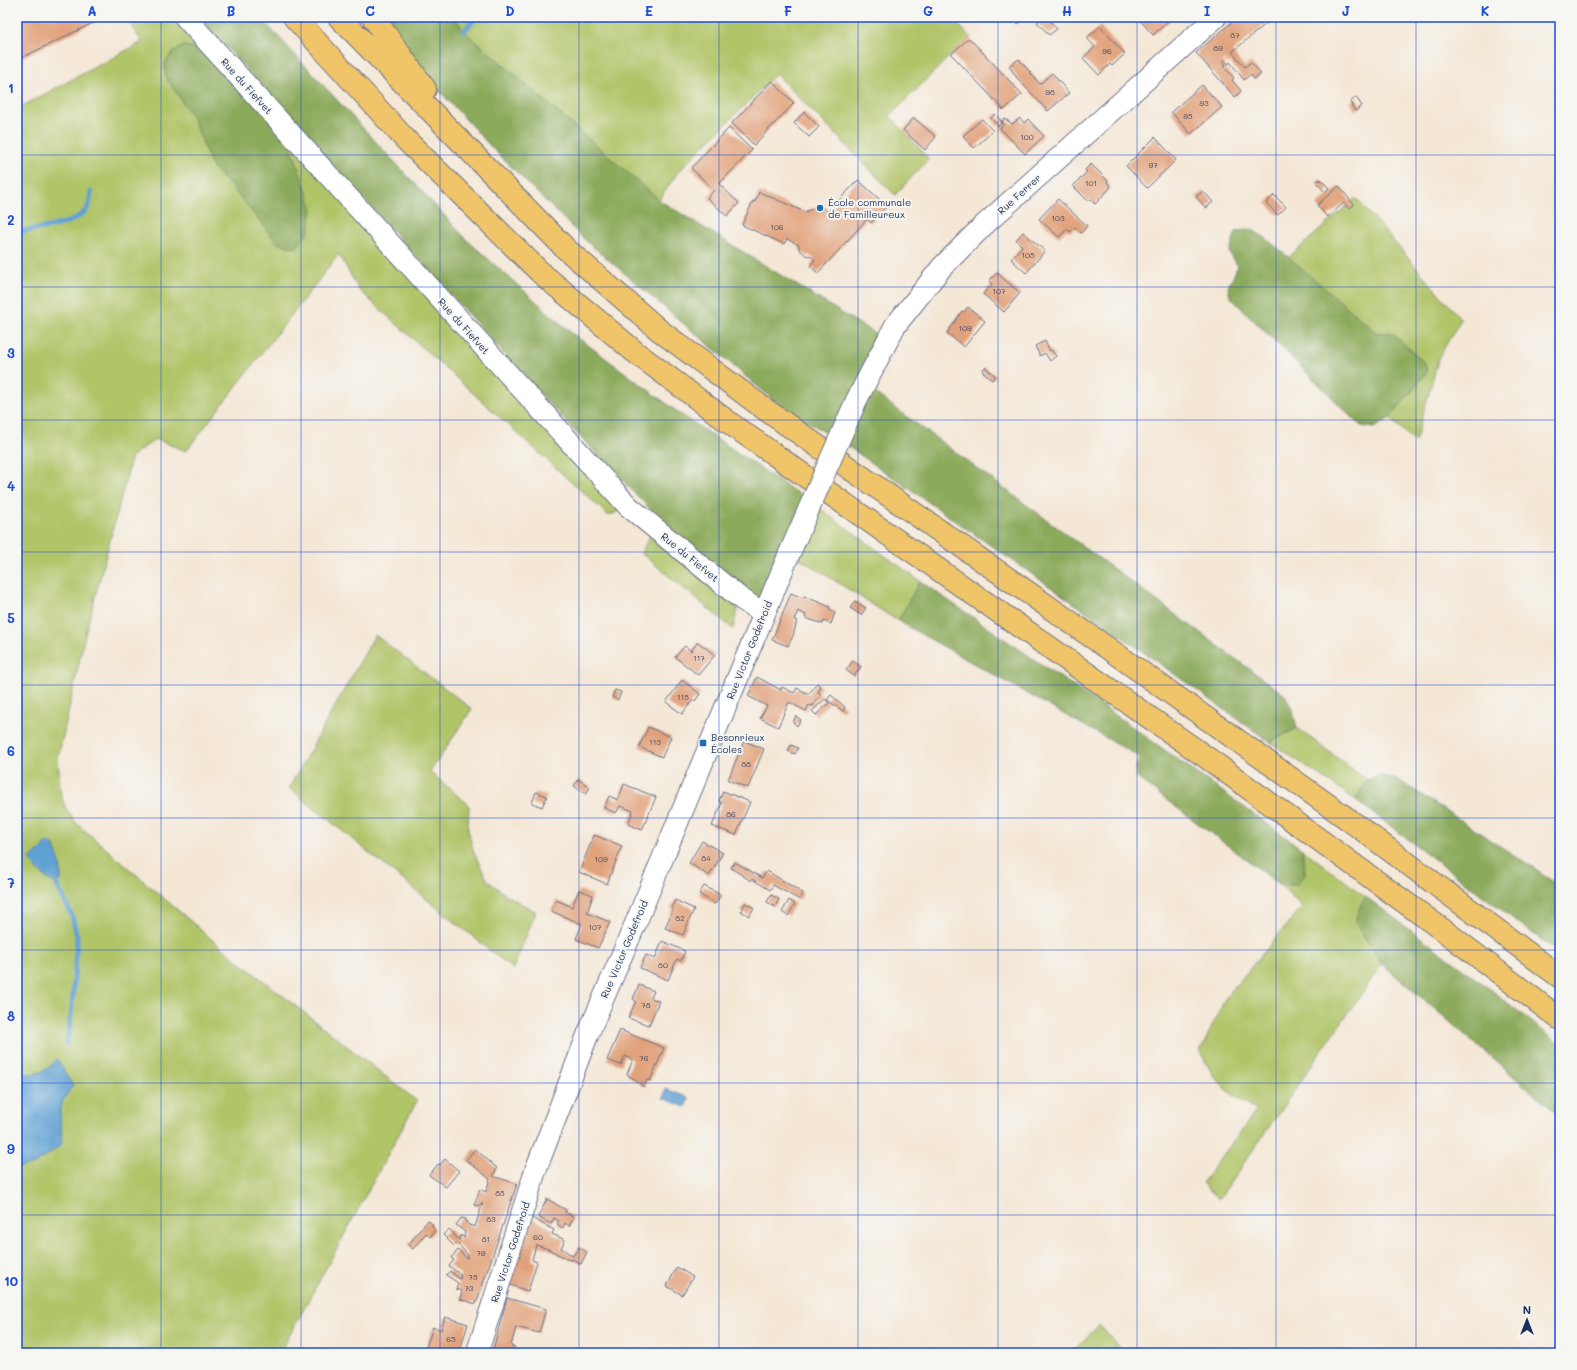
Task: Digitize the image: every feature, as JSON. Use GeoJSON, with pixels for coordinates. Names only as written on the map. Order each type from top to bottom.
{"type":"FeatureCollection","features":[{"type":"Feature","properties":{"kind":"highway"},"geometry":{"type":"LineString","coordinates":[[294,17],[423,157],[542,273],[635,352],[735,427],[1213,762],[1452,936],[1560,1019]]}},
{"type":"Feature","properties":{"kind":"highway"},"geometry":{"type":"LineString","coordinates":[[339,17],[565,248],[659,330],[766,410],[1109,649],[1352,822],[1560,977]]}},
{"type":"Feature","properties":{"kind":"highway"},"geometry":{"type":"LineString","coordinates":[[373,17],[415,76],[509,192]]}},
{"type":"Feature","properties":{"kind":"street","name":"Rue du Fiefvet"},"geometry":{"type":"LineString","coordinates":[[185,17],[628,506],[740,598],[764,614]]}},
{"type":"Feature","properties":{"kind":"street","name":"Rue Ferrer"},"geometry":{"type":"LineString","coordinates":[[790,552],[856,401],[895,326],[942,267],[983,226],[1216,17]]}},
{"type":"Feature","properties":{"kind":"street","name":"Rue Victor Godefroid"},"geometry":{"type":"LineString","coordinates":[[477,1353],[536,1169],[588,1034],[790,552]]}},
{"type":"Feature","properties":{"kind":"green space"},"geometry":{"type":"Polygon","coordinates":[[[126,17],[185,17],[628,506],[609,516],[359,290],[339,254],[186,451],[156,439],[132,456],[85,635],[58,759],[61,796],[66,808],[75,822],[223,949],[417,1101],[280,1353],[17,1353],[17,109],[142,42],[126,17]]]}},
{"type":"Feature","properties":{"kind":"green space"},"geometry":{"type":"Polygon","coordinates":[[[199,17],[260,17],[468,241],[573,334],[682,415],[812,503],[765,595],[759,597],[741,597],[648,507],[564,420],[199,17]]]}},
{"type":"Feature","properties":{"kind":"green space"},"geometry":{"type":"Polygon","coordinates":[[[382,17],[454,17],[464,31],[659,200],[887,341],[864,385],[1286,696],[1293,712],[1297,728],[1270,742],[1111,629],[839,440],[783,408],[584,239],[495,151],[420,70],[382,17]]]}},
{"type":"Feature","properties":{"kind":"green space"},"geometry":{"type":"Polygon","coordinates":[[[454,17],[951,17],[971,38],[950,56],[890,116],[929,159],[895,195],[776,74],[678,172],[659,200],[464,31],[454,17]]]}},
{"type":"Feature","properties":{"kind":"green space"},"geometry":{"type":"Polygon","coordinates":[[[184,46],[205,49],[284,127],[312,207],[309,231],[296,248],[277,243],[241,198],[212,166],[193,118],[166,77],[165,63],[174,51],[184,46]]]}},
{"type":"Feature","properties":{"kind":"green space"},"geometry":{"type":"Polygon","coordinates":[[[1356,198],[1461,319],[1439,357],[1415,442],[1390,418],[1427,372],[1392,333],[1377,333],[1288,258],[1356,198]]]}},
{"type":"Feature","properties":{"kind":"green space"},"geometry":{"type":"Polygon","coordinates":[[[1251,229],[1267,239],[1377,333],[1392,333],[1424,362],[1427,371],[1390,418],[1375,428],[1361,426],[1230,297],[1228,287],[1238,266],[1229,253],[1236,232],[1251,229]]]}},
{"type":"Feature","properties":{"kind":"green space"},"geometry":{"type":"Polygon","coordinates":[[[812,503],[920,581],[898,621],[790,552],[812,503]]]}},
{"type":"Feature","properties":{"kind":"green space"},"geometry":{"type":"Polygon","coordinates":[[[654,528],[740,598],[733,629],[641,553],[654,528]]]}},
{"type":"Feature","properties":{"kind":"green space"},"geometry":{"type":"Polygon","coordinates":[[[920,581],[1127,723],[1302,849],[1305,874],[1297,884],[1282,886],[1137,778],[1136,767],[1140,757],[898,621],[920,581]]]}},
{"type":"Feature","properties":{"kind":"green space"},"geometry":{"type":"Polygon","coordinates":[[[375,635],[472,709],[430,772],[469,805],[468,830],[474,853],[488,881],[506,895],[536,912],[513,969],[289,788],[375,635]]]}},
{"type":"Feature","properties":{"kind":"green space"},"geometry":{"type":"Polygon","coordinates":[[[1297,728],[1367,780],[1356,800],[1270,742],[1297,728]]]}},
{"type":"Feature","properties":{"kind":"green space"},"geometry":{"type":"Polygon","coordinates":[[[1378,775],[1397,779],[1560,885],[1560,954],[1356,800],[1367,780],[1378,775]]]}},
{"type":"Feature","properties":{"kind":"green space"},"geometry":{"type":"Polygon","coordinates":[[[1302,849],[1366,897],[1361,904],[1355,922],[1382,964],[1219,1199],[1202,1183],[1257,1110],[1230,1093],[1213,1075],[1200,1052],[1226,997],[1302,907],[1282,886],[1297,884],[1305,874],[1302,849]]]}},
{"type":"Feature","properties":{"kind":"green space"},"geometry":{"type":"Polygon","coordinates":[[[1366,897],[1486,986],[1560,1044],[1560,1116],[1382,964],[1355,922],[1361,904],[1366,897]]]}},
{"type":"Feature","properties":{"kind":"green space"},"geometry":{"type":"Polygon","coordinates":[[[1099,1325],[1125,1353],[1071,1353],[1099,1325]]]}},
{"type":"Feature","properties":{"kind":"water"},"geometry":{"type":"Polygon","coordinates":[[[46,842],[52,843],[59,861],[61,880],[56,883],[41,873],[34,866],[30,858],[41,850],[46,842]]]}},
{"type":"Feature","properties":{"kind":"water"},"geometry":{"type":"Polygon","coordinates":[[[57,1059],[73,1086],[63,1102],[60,1112],[62,1135],[61,1145],[35,1164],[17,1168],[17,1073],[35,1074],[48,1068],[57,1059]]]}},
{"type":"Feature","properties":{"kind":"water"},"geometry":{"type":"Polygon","coordinates":[[[666,1089],[689,1098],[685,1107],[663,1098],[666,1089]]]}},
{"type":"Feature","properties":{"kind":"building"},"geometry":{"type":"Polygon","coordinates":[[[17,17],[92,17],[95,22],[17,60],[17,17]]]}},
{"type":"Feature","properties":{"kind":"building"},"geometry":{"type":"Polygon","coordinates":[[[1020,17],[1022,19],[1018,24],[1012,18],[1020,17]]]}},
{"type":"Feature","properties":{"kind":"building"},"geometry":{"type":"Polygon","coordinates":[[[1043,17],[1047,17],[1057,29],[1049,35],[1037,22],[1043,17]]]}},
{"type":"Feature","properties":{"kind":"building"},"geometry":{"type":"Polygon","coordinates":[[[1137,17],[1169,17],[1171,19],[1153,35],[1137,17]]]}},
{"type":"Feature","properties":{"kind":"building"},"geometry":{"type":"Polygon","coordinates":[[[1238,17],[1274,17],[1232,52],[1245,67],[1251,62],[1261,74],[1254,79],[1251,74],[1244,80],[1230,62],[1228,64],[1224,60],[1222,61],[1226,65],[1224,67],[1234,78],[1232,80],[1241,91],[1235,97],[1196,53],[1238,17]]]}},
{"type":"Feature","properties":{"kind":"building"},"geometry":{"type":"Polygon","coordinates":[[[1100,26],[1125,54],[1112,66],[1110,64],[1099,75],[1083,58],[1095,47],[1087,38],[1100,26]]]}},
{"type":"Feature","properties":{"kind":"building"},"geometry":{"type":"Polygon","coordinates":[[[969,38],[1022,94],[1004,110],[951,54],[969,38]]]}},
{"type":"Feature","properties":{"kind":"building"},"geometry":{"type":"Polygon","coordinates":[[[1019,59],[1040,84],[1052,73],[1069,93],[1048,111],[1017,78],[1009,66],[1019,59]]]}},
{"type":"Feature","properties":{"kind":"building"},"geometry":{"type":"Polygon","coordinates":[[[772,81],[794,103],[754,145],[732,123],[772,81]]]}},
{"type":"Feature","properties":{"kind":"building"},"geometry":{"type":"Polygon","coordinates":[[[1202,85],[1222,107],[1191,134],[1171,112],[1202,85]]]}},
{"type":"Feature","properties":{"kind":"building"},"geometry":{"type":"Polygon","coordinates":[[[1356,97],[1362,106],[1355,111],[1350,102],[1356,97]]]}},
{"type":"Feature","properties":{"kind":"building"},"geometry":{"type":"Polygon","coordinates":[[[804,112],[819,127],[809,137],[794,123],[804,112]]]}},
{"type":"Feature","properties":{"kind":"building"},"geometry":{"type":"Polygon","coordinates":[[[995,114],[1002,122],[998,126],[991,118],[995,114]]]}},
{"type":"Feature","properties":{"kind":"building"},"geometry":{"type":"Polygon","coordinates":[[[914,118],[936,137],[925,150],[903,130],[914,118]]]}},
{"type":"Feature","properties":{"kind":"building"},"geometry":{"type":"Polygon","coordinates":[[[1004,118],[1012,124],[1020,118],[1024,123],[1028,119],[1044,136],[1025,154],[1000,128],[1004,124],[1002,122],[1004,118]]]}},
{"type":"Feature","properties":{"kind":"building"},"geometry":{"type":"Polygon","coordinates":[[[982,119],[993,131],[974,148],[963,136],[982,119]]]}},
{"type":"Feature","properties":{"kind":"building"},"geometry":{"type":"Polygon","coordinates":[[[729,128],[752,150],[719,184],[739,203],[727,216],[707,198],[714,190],[691,168],[729,128]]]}},
{"type":"Feature","properties":{"kind":"building"},"geometry":{"type":"Polygon","coordinates":[[[1155,137],[1176,160],[1147,188],[1126,166],[1155,137]]]}},
{"type":"Feature","properties":{"kind":"building"},"geometry":{"type":"Polygon","coordinates":[[[1091,164],[1108,181],[1107,182],[1111,187],[1095,204],[1090,199],[1088,201],[1073,186],[1087,172],[1085,170],[1091,164]]]}},
{"type":"Feature","properties":{"kind":"building"},"geometry":{"type":"Polygon","coordinates":[[[1320,179],[1329,188],[1325,192],[1316,182],[1320,179]]]}},
{"type":"Feature","properties":{"kind":"building"},"geometry":{"type":"Polygon","coordinates":[[[858,180],[887,206],[871,223],[867,219],[818,273],[810,266],[815,260],[809,255],[807,256],[799,249],[799,245],[787,239],[784,244],[742,225],[753,201],[755,202],[759,192],[805,212],[816,207],[823,208],[828,212],[858,180]]]}},
{"type":"Feature","properties":{"kind":"building"},"geometry":{"type":"Polygon","coordinates":[[[1339,186],[1354,205],[1349,209],[1344,203],[1327,217],[1317,205],[1339,186]]]}},
{"type":"Feature","properties":{"kind":"building"},"geometry":{"type":"Polygon","coordinates":[[[1203,191],[1213,202],[1206,208],[1196,197],[1203,191]]]}},
{"type":"Feature","properties":{"kind":"building"},"geometry":{"type":"Polygon","coordinates":[[[1274,195],[1286,207],[1278,215],[1266,203],[1274,195]]]}},
{"type":"Feature","properties":{"kind":"building"},"geometry":{"type":"Polygon","coordinates":[[[1058,199],[1087,226],[1081,233],[1075,227],[1070,232],[1067,229],[1059,237],[1039,219],[1058,199]]]}},
{"type":"Feature","properties":{"kind":"building"},"geometry":{"type":"Polygon","coordinates":[[[1023,232],[1045,251],[1026,273],[1011,259],[1022,246],[1016,240],[1023,232]]]}},
{"type":"Feature","properties":{"kind":"building"},"geometry":{"type":"Polygon","coordinates":[[[997,273],[1020,293],[1004,312],[983,294],[992,284],[989,281],[997,273]]]}},
{"type":"Feature","properties":{"kind":"building"},"geometry":{"type":"Polygon","coordinates":[[[968,307],[985,321],[964,347],[947,333],[962,311],[964,312],[968,307]]]}},
{"type":"Feature","properties":{"kind":"building"},"geometry":{"type":"Polygon","coordinates":[[[1045,341],[1050,351],[1051,350],[1056,356],[1050,361],[1045,353],[1040,356],[1035,346],[1045,341]]]}},
{"type":"Feature","properties":{"kind":"building"},"geometry":{"type":"Polygon","coordinates":[[[985,367],[996,376],[992,380],[982,371],[985,367]]]}},
{"type":"Feature","properties":{"kind":"building"},"geometry":{"type":"Polygon","coordinates":[[[791,593],[803,598],[804,596],[830,607],[829,609],[835,612],[831,624],[824,621],[823,624],[805,618],[806,615],[798,611],[794,620],[797,621],[793,636],[788,646],[772,640],[791,593]]]}},
{"type":"Feature","properties":{"kind":"building"},"geometry":{"type":"Polygon","coordinates":[[[855,601],[866,608],[861,615],[850,608],[855,601]]]}},
{"type":"Feature","properties":{"kind":"building"},"geometry":{"type":"Polygon","coordinates":[[[698,642],[715,655],[698,675],[675,657],[685,646],[691,651],[698,642]]]}},
{"type":"Feature","properties":{"kind":"building"},"geometry":{"type":"Polygon","coordinates":[[[853,661],[861,667],[854,676],[846,670],[853,661]]]}},
{"type":"Feature","properties":{"kind":"building"},"geometry":{"type":"Polygon","coordinates":[[[757,677],[781,690],[782,687],[794,693],[797,688],[809,694],[817,683],[821,687],[818,692],[822,695],[816,700],[813,706],[809,705],[806,711],[789,702],[778,727],[760,718],[767,706],[748,696],[757,677]]]}},
{"type":"Feature","properties":{"kind":"building"},"geometry":{"type":"Polygon","coordinates":[[[682,680],[700,694],[682,714],[666,702],[682,680]]]}},
{"type":"Feature","properties":{"kind":"building"},"geometry":{"type":"Polygon","coordinates":[[[615,690],[621,692],[618,700],[612,697],[615,690]]]}},
{"type":"Feature","properties":{"kind":"building"},"geometry":{"type":"Polygon","coordinates":[[[831,695],[845,707],[843,711],[827,700],[831,695]]]}},
{"type":"Feature","properties":{"kind":"building"},"geometry":{"type":"Polygon","coordinates":[[[825,699],[829,703],[816,715],[812,711],[825,699]]]}},
{"type":"Feature","properties":{"kind":"building"},"geometry":{"type":"Polygon","coordinates":[[[796,716],[801,720],[797,726],[793,722],[796,716]]]}},
{"type":"Feature","properties":{"kind":"building"},"geometry":{"type":"Polygon","coordinates":[[[648,727],[671,737],[662,757],[639,747],[648,727]]]}},
{"type":"Feature","properties":{"kind":"building"},"geometry":{"type":"Polygon","coordinates":[[[744,741],[764,749],[748,788],[728,780],[744,741]]]}},
{"type":"Feature","properties":{"kind":"building"},"geometry":{"type":"Polygon","coordinates":[[[791,745],[798,748],[795,754],[788,751],[791,745]]]}},
{"type":"Feature","properties":{"kind":"building"},"geometry":{"type":"Polygon","coordinates":[[[578,779],[590,787],[586,794],[574,786],[578,779]]]}},
{"type":"Feature","properties":{"kind":"building"},"geometry":{"type":"Polygon","coordinates":[[[624,784],[656,797],[642,830],[628,824],[633,811],[620,806],[616,813],[604,808],[609,796],[618,800],[624,784]]]}},
{"type":"Feature","properties":{"kind":"building"},"geometry":{"type":"Polygon","coordinates":[[[723,791],[750,802],[736,835],[712,826],[722,803],[719,801],[723,791]]]}},
{"type":"Feature","properties":{"kind":"building"},"geometry":{"type":"Polygon","coordinates":[[[536,792],[547,796],[542,807],[532,803],[536,792]]]}},
{"type":"Feature","properties":{"kind":"building"},"geometry":{"type":"Polygon","coordinates":[[[594,835],[622,846],[607,884],[579,872],[594,835]]]}},
{"type":"Feature","properties":{"kind":"building"},"geometry":{"type":"Polygon","coordinates":[[[702,841],[723,853],[709,876],[689,863],[702,841]]]}},
{"type":"Feature","properties":{"kind":"building"},"geometry":{"type":"Polygon","coordinates":[[[735,862],[762,878],[767,871],[803,893],[800,900],[773,885],[770,890],[752,879],[751,881],[731,868],[735,862]]]}},
{"type":"Feature","properties":{"kind":"building"},"geometry":{"type":"Polygon","coordinates":[[[704,886],[721,895],[715,904],[699,894],[704,886]]]}},
{"type":"Feature","properties":{"kind":"building"},"geometry":{"type":"Polygon","coordinates":[[[579,890],[593,895],[587,913],[610,922],[598,948],[576,939],[582,924],[551,911],[556,900],[572,907],[579,890]]]}},
{"type":"Feature","properties":{"kind":"building"},"geometry":{"type":"Polygon","coordinates":[[[771,895],[779,899],[775,907],[767,902],[771,895]]]}},
{"type":"Feature","properties":{"kind":"building"},"geometry":{"type":"Polygon","coordinates":[[[675,900],[694,909],[683,935],[665,928],[675,900]]]}},
{"type":"Feature","properties":{"kind":"building"},"geometry":{"type":"Polygon","coordinates":[[[789,900],[795,904],[788,916],[782,912],[789,900]]]}},
{"type":"Feature","properties":{"kind":"building"},"geometry":{"type":"Polygon","coordinates":[[[745,903],[754,908],[749,916],[741,911],[745,903]]]}},
{"type":"Feature","properties":{"kind":"building"},"geometry":{"type":"Polygon","coordinates":[[[662,941],[685,951],[681,961],[677,959],[668,980],[640,968],[646,955],[655,959],[662,941]]]}},
{"type":"Feature","properties":{"kind":"building"},"geometry":{"type":"Polygon","coordinates":[[[639,985],[654,991],[651,998],[659,1001],[649,1025],[628,1018],[636,1001],[633,999],[639,985]]]}},
{"type":"Feature","properties":{"kind":"building"},"geometry":{"type":"Polygon","coordinates":[[[620,1030],[664,1048],[650,1081],[647,1080],[644,1087],[627,1074],[633,1060],[625,1056],[621,1065],[607,1060],[620,1030]]]}},
{"type":"Feature","properties":{"kind":"building"},"geometry":{"type":"Polygon","coordinates":[[[475,1149],[497,1168],[493,1176],[517,1184],[476,1304],[460,1299],[462,1291],[456,1289],[458,1283],[446,1275],[450,1271],[460,1279],[461,1275],[449,1266],[454,1260],[451,1258],[458,1250],[467,1258],[468,1255],[457,1243],[454,1246],[443,1235],[449,1229],[459,1240],[461,1235],[464,1238],[465,1232],[456,1225],[461,1218],[466,1219],[465,1221],[469,1225],[475,1227],[483,1202],[478,1206],[474,1205],[480,1189],[486,1192],[490,1179],[466,1160],[475,1149]]]}},
{"type":"Feature","properties":{"kind":"building"},"geometry":{"type":"Polygon","coordinates":[[[445,1159],[459,1171],[446,1187],[429,1175],[438,1164],[440,1165],[445,1159]]]}},
{"type":"Feature","properties":{"kind":"building"},"geometry":{"type":"Polygon","coordinates":[[[547,1199],[566,1210],[565,1212],[574,1217],[569,1226],[565,1223],[563,1228],[557,1224],[559,1221],[554,1218],[551,1224],[538,1217],[547,1199]]]}},
{"type":"Feature","properties":{"kind":"building"},"geometry":{"type":"Polygon","coordinates":[[[530,1217],[554,1230],[552,1234],[565,1240],[561,1248],[573,1256],[579,1247],[587,1252],[581,1264],[536,1245],[532,1260],[537,1262],[528,1291],[510,1285],[530,1217]]]}},
{"type":"Feature","properties":{"kind":"building"},"geometry":{"type":"Polygon","coordinates":[[[428,1220],[433,1225],[432,1227],[435,1230],[430,1237],[426,1233],[413,1249],[408,1245],[428,1220]]]}},
{"type":"Feature","properties":{"kind":"building"},"geometry":{"type":"Polygon","coordinates":[[[677,1267],[693,1277],[682,1295],[667,1286],[677,1267]]]}},
{"type":"Feature","properties":{"kind":"building"},"geometry":{"type":"Polygon","coordinates":[[[507,1298],[546,1309],[539,1333],[516,1327],[511,1346],[515,1347],[514,1353],[492,1353],[507,1298]]]}},
{"type":"Feature","properties":{"kind":"building"},"geometry":{"type":"Polygon","coordinates":[[[445,1317],[468,1324],[459,1353],[440,1353],[441,1350],[426,1347],[433,1327],[441,1330],[445,1317]]]}},
{"type":"Feature","properties":{"kind":"waterway"},"geometry":{"type":"LineString","coordinates":[[464,31],[476,17]]}},
{"type":"Feature","properties":{"kind":"waterway"},"geometry":{"type":"LineString","coordinates":[[17,232],[55,226],[73,220],[87,209],[91,192]]}},
{"type":"Feature","properties":{"kind":"waterway"},"geometry":{"type":"LineString","coordinates":[[56,883],[72,916],[77,937],[72,1007],[67,1043]]}},
{"type":"Feature","properties":{"kind":"place","name":"École communale de Familleureux"},"geometry":{"type":"Point","coordinates":[820,208]}},
{"type":"Feature","properties":{"kind":"place","name":"Besonrieux Écoles"},"geometry":{"type":"Point","coordinates":[703,743]}}]}
